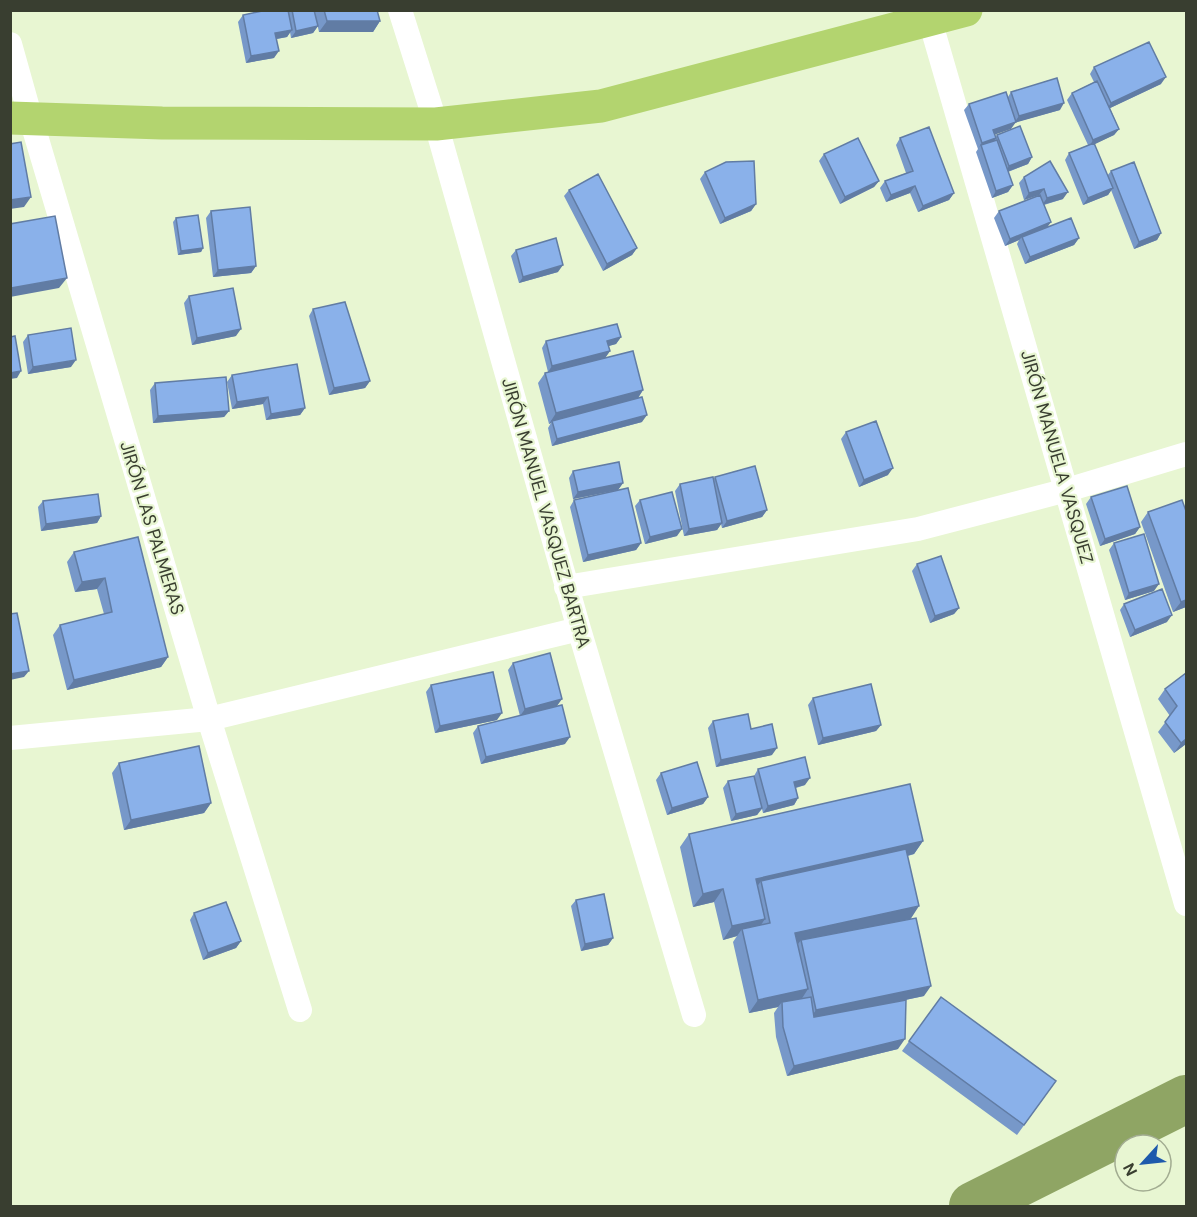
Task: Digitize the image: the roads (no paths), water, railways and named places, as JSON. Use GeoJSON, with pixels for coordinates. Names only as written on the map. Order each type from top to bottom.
{"type":"FeatureCollection","features":[{"type":"Feature","properties":{"kind":"highway"},"geometry":{"type":"LineString","coordinates":[[21,119],[162,123],[436,124],[601,106],[929,16],[966,10]]}},
{"type":"Feature","properties":{"kind":"street","name":"JIRÓN MANUEL VASQUEZ BARTRA"},"geometry":{"type":"LineString","coordinates":[[400,10],[436,124],[566,587],[694,1015]]}},
{"type":"Feature","properties":{"kind":"street","name":"JIRÓN MANUELA VASQUEZ"},"geometry":{"type":"LineString","coordinates":[[929,16],[1186,904]]}},
{"type":"Feature","properties":{"kind":"street","name":"JIRÓN LAS PALMERAS"},"geometry":{"type":"LineString","coordinates":[[10,44],[21,119],[300,1010]]}},
{"type":"Feature","properties":{"kind":"street"},"geometry":{"type":"LineString","coordinates":[[566,587],[918,529],[1067,490],[1186,454]]}},
{"type":"Feature","properties":{"kind":"street"},"geometry":{"type":"LineString","coordinates":[[10,738],[209,719],[579,629]]}},
{"type":"Feature","properties":{"kind":"waterway"},"geometry":{"type":"LineString","coordinates":[[973,1206],[1186,1099]]}}]}
